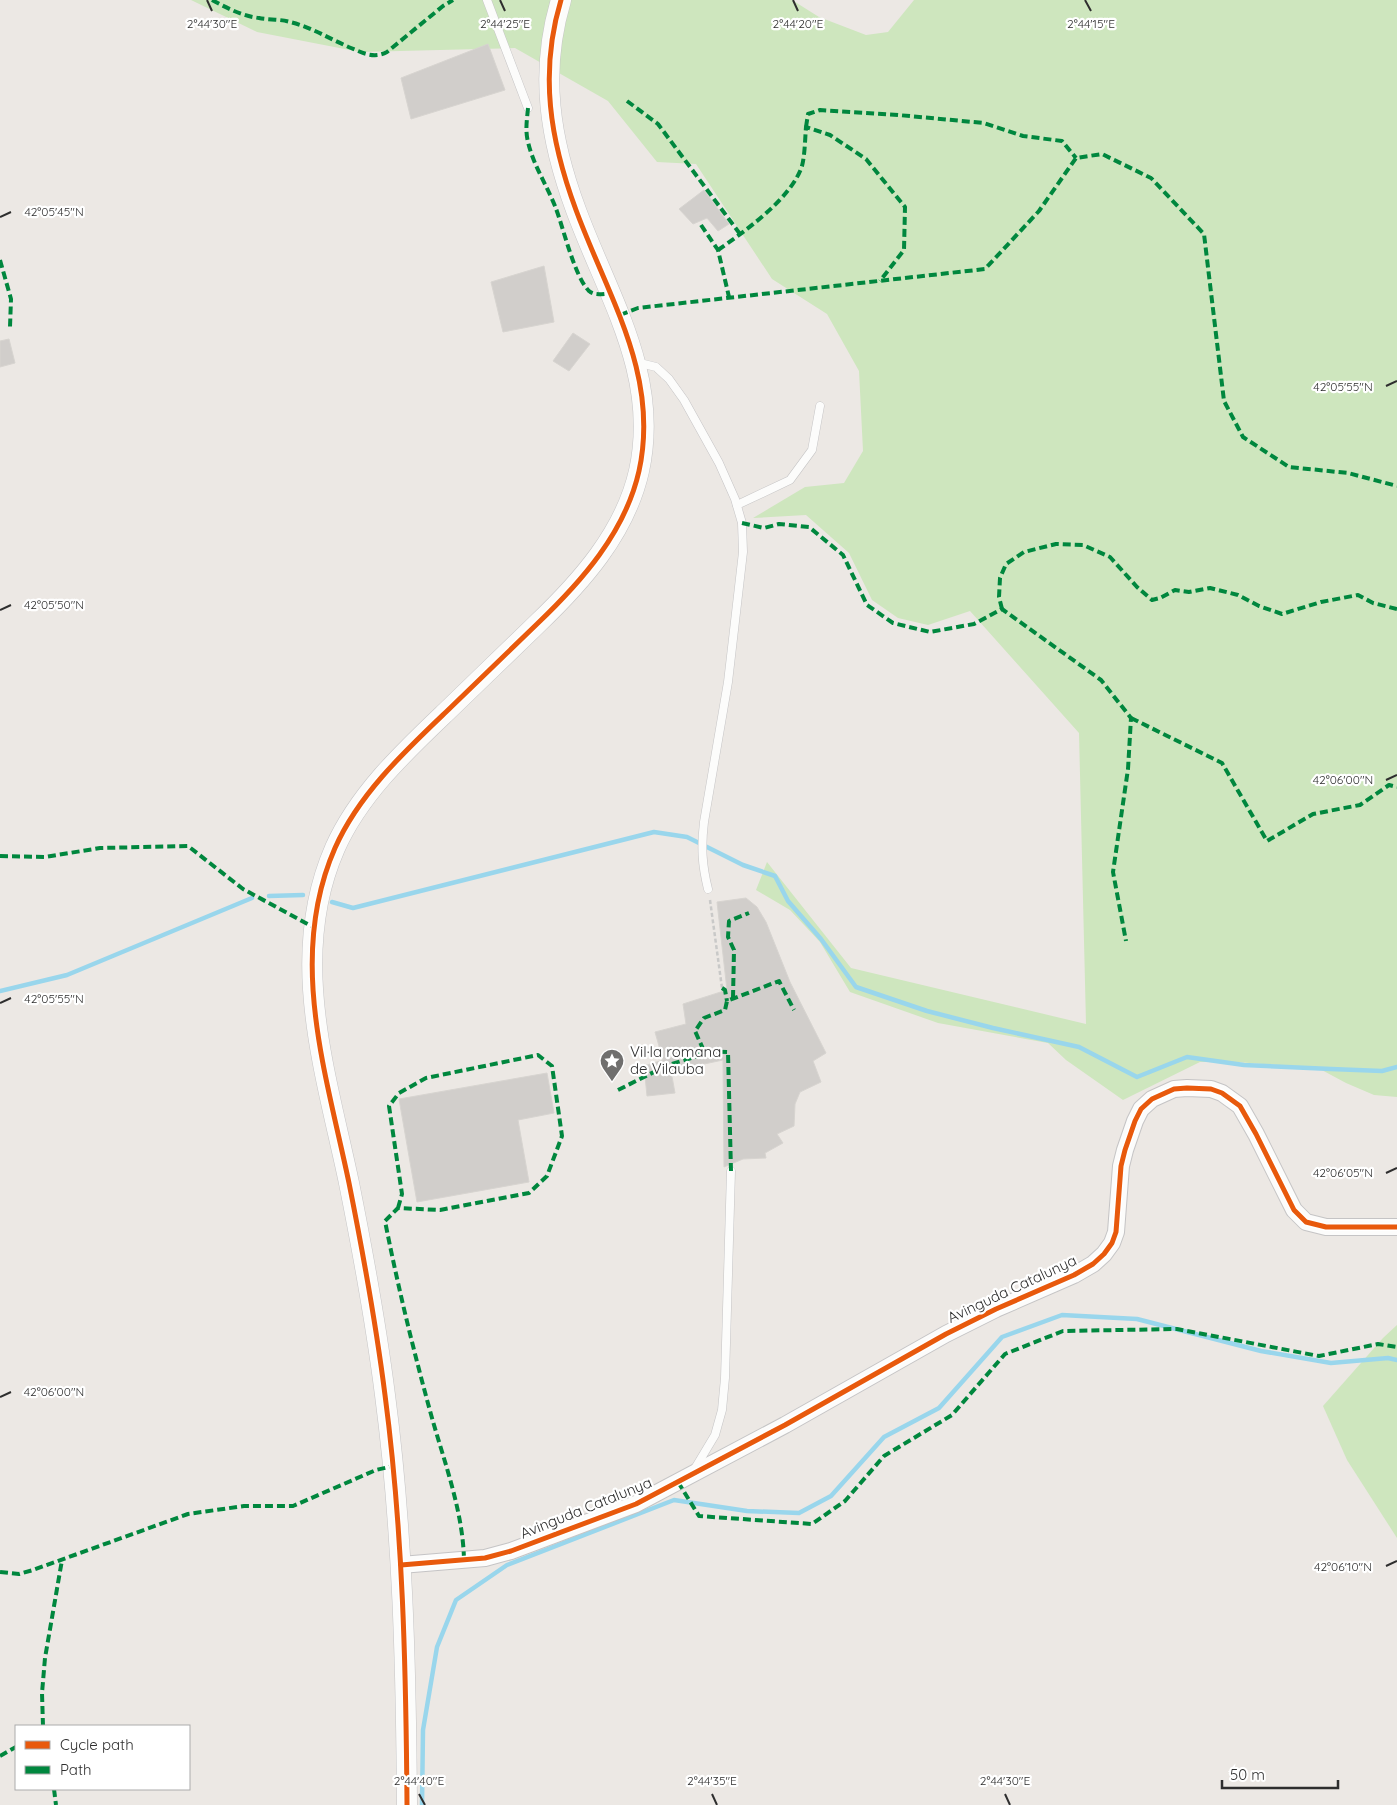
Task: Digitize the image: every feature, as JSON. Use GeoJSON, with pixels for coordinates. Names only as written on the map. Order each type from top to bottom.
{"type":"FeatureCollection","features":[{"type":"Feature","properties":{"kind":"street"},"geometry":{"type":"LineString","coordinates":[[407,1805],[401,1565],[396,1491],[378,1346],[362,1250],[318,1034],[311,974],[311,952],[316,908],[322,886],[335,849],[350,820],[368,794],[413,743],[558,603],[592,565],[613,533],[629,503],[639,472],[644,435],[643,396],[635,362],[620,315],[577,212],[553,134],[549,101],[550,54],[561,0]]}},
{"type":"Feature","properties":{"kind":"street","name":"Avinguda Catalunya"},"geometry":{"type":"LineString","coordinates":[[401,1565],[485,1558],[511,1551],[636,1504],[785,1425],[946,1334],[1093,1264],[1112,1244],[1116,1232],[1121,1166],[1138,1115],[1141,1109],[1152,1099],[1174,1089],[1211,1089],[1222,1093],[1240,1106],[1294,1210],[1306,1222],[1326,1228],[1397,1227]]}},
{"type":"Feature","properties":{"kind":"lane"},"geometry":{"type":"LineString","coordinates":[[487,0],[528,108]]}},
{"type":"Feature","properties":{"kind":"lane"},"geometry":{"type":"LineString","coordinates":[[635,362],[656,367],[669,378],[703,431],[719,462],[741,517],[743,534],[741,573],[728,682],[704,822],[702,844],[703,869],[708,889]]}},
{"type":"Feature","properties":{"kind":"lane"},"geometry":{"type":"LineString","coordinates":[[737,505],[790,480],[812,450],[820,406]]}},
{"type":"Feature","properties":{"kind":"lane"},"geometry":{"type":"LineString","coordinates":[[692,1474],[714,1435],[722,1410],[725,1378],[731,1171]]}},
{"type":"Feature","properties":{"kind":"path"},"geometry":{"type":"LineString","coordinates":[[708,889],[722,988]]}},
{"type":"Feature","properties":{"kind":"green space"},"geometry":{"type":"Polygon","coordinates":[[[191,0],[792,0],[819,17],[866,35],[888,32],[914,0],[1397,0],[1397,1097],[1374,1095],[1318,1068],[1236,1062],[1200,1062],[1123,1100],[1066,1060],[1048,1043],[938,1023],[850,992],[820,942],[790,910],[756,890],[767,862],[851,968],[1086,1024],[1079,733],[970,611],[928,625],[898,618],[872,600],[849,553],[806,515],[753,518],[805,487],[844,483],[863,451],[859,371],[827,314],[772,279],[696,164],[657,162],[608,101],[515,48],[360,52],[257,32],[191,0]]]}},
{"type":"Feature","properties":{"kind":"green space"},"geometry":{"type":"Polygon","coordinates":[[[1397,1325],[1397,1538],[1347,1460],[1323,1406],[1383,1338],[1397,1325]]]}},
{"type":"Feature","properties":{"kind":"building"},"geometry":{"type":"Polygon","coordinates":[[[488,44],[505,90],[411,119],[401,78],[488,44]]]}},
{"type":"Feature","properties":{"kind":"building"},"geometry":{"type":"Polygon","coordinates":[[[704,190],[729,224],[718,231],[707,218],[693,224],[679,209],[704,190]]]}},
{"type":"Feature","properties":{"kind":"building"},"geometry":{"type":"Polygon","coordinates":[[[544,266],[554,322],[503,332],[491,282],[544,266]]]}},
{"type":"Feature","properties":{"kind":"building"},"geometry":{"type":"Polygon","coordinates":[[[573,333],[590,344],[569,371],[553,361],[573,333]]]}},
{"type":"Feature","properties":{"kind":"building"},"geometry":{"type":"Polygon","coordinates":[[[9,339],[15,363],[0,367],[0,341],[9,339]]]}},
{"type":"Feature","properties":{"kind":"building"},"geometry":{"type":"Polygon","coordinates":[[[746,898],[757,907],[766,922],[790,982],[826,1053],[813,1061],[821,1082],[800,1092],[795,1104],[794,1126],[777,1134],[783,1143],[765,1153],[766,1158],[743,1159],[724,1167],[723,1060],[671,1071],[675,1093],[647,1096],[644,1066],[663,1060],[655,1032],[686,1024],[683,1004],[727,990],[717,902],[746,898]]]}},
{"type":"Feature","properties":{"kind":"building"},"geometry":{"type":"Polygon","coordinates":[[[547,1073],[554,1113],[518,1120],[529,1182],[417,1202],[399,1099],[547,1073]]]}},
{"type":"Feature","properties":{"kind":"waterway"},"geometry":{"type":"LineString","coordinates":[[332,902],[353,908],[654,832],[687,837],[743,865],[775,876],[788,901],[821,939],[856,987],[927,1011],[1079,1047],[1137,1077],[1187,1057],[1244,1065],[1382,1071],[1397,1067]]}},
{"type":"Feature","properties":{"kind":"waterway"},"geometry":{"type":"LineString","coordinates":[[269,896],[303,895]]}},
{"type":"Feature","properties":{"kind":"waterway"},"geometry":{"type":"LineString","coordinates":[[0,991],[67,975],[252,898]]}},
{"type":"Feature","properties":{"kind":"waterway"},"geometry":{"type":"LineString","coordinates":[[422,1805],[423,1730],[437,1647],[456,1600],[507,1565],[674,1500],[747,1511],[799,1513],[831,1496],[884,1437],[939,1408],[1002,1337],[1062,1315],[1137,1319],[1261,1351],[1331,1363],[1388,1358],[1397,1360]]}},
{"type":"Feature","properties":{"kind":"marked path"},"geometry":{"type":"LineString","coordinates":[[212,0],[229,9],[247,15],[298,24],[369,55],[387,52],[453,0]]}},
{"type":"Feature","properties":{"kind":"marked path"},"geometry":{"type":"LineString","coordinates":[[627,101],[658,124],[740,234]]}},
{"type":"Feature","properties":{"kind":"marked path"},"geometry":{"type":"LineString","coordinates":[[528,108],[526,125],[530,150],[555,206],[578,274],[591,293],[611,293]]}},
{"type":"Feature","properties":{"kind":"marked path"},"geometry":{"type":"LineString","coordinates":[[806,127],[808,114],[820,110],[984,123],[1023,136],[1062,141],[1076,158]]}},
{"type":"Feature","properties":{"kind":"marked path"},"geometry":{"type":"LineString","coordinates":[[718,250],[766,213],[788,190],[802,166],[806,127],[830,135],[866,159],[905,207],[904,250],[880,281]]}},
{"type":"Feature","properties":{"kind":"marked path"},"geometry":{"type":"LineString","coordinates":[[620,315],[638,308],[985,269],[1039,211],[1076,158],[1102,154],[1151,178],[1204,234],[1224,401],[1243,437],[1289,467],[1348,473],[1397,486]]}},
{"type":"Feature","properties":{"kind":"marked path"},"geometry":{"type":"LineString","coordinates":[[701,225],[718,250],[729,297]]}},
{"type":"Feature","properties":{"kind":"marked path"},"geometry":{"type":"LineString","coordinates":[[0,260],[11,299],[10,327]]}},
{"type":"Feature","properties":{"kind":"marked path"},"geometry":{"type":"LineString","coordinates":[[742,523],[764,528],[779,524],[809,527],[843,555],[867,605],[893,623],[930,632],[974,624],[1002,609],[1101,680],[1131,718],[1128,769],[1113,872],[1126,941]]}},
{"type":"Feature","properties":{"kind":"marked path"},"geometry":{"type":"LineString","coordinates":[[1002,609],[999,597],[1000,578],[1006,564],[1024,552],[1056,544],[1083,545],[1110,557],[1137,587],[1152,600],[1175,590],[1189,592],[1210,588],[1238,595],[1259,606],[1282,614],[1321,602],[1358,595],[1373,603],[1397,609]]}},
{"type":"Feature","properties":{"kind":"marked path"},"geometry":{"type":"LineString","coordinates":[[1131,718],[1222,763],[1267,841],[1313,814],[1360,805],[1389,785],[1397,787]]}},
{"type":"Feature","properties":{"kind":"marked path"},"geometry":{"type":"LineString","coordinates":[[0,856],[45,857],[100,848],[188,846],[243,889],[313,927]]}},
{"type":"Feature","properties":{"kind":"marked path"},"geometry":{"type":"LineString","coordinates":[[733,998],[734,950],[728,937],[729,921],[749,913]]}},
{"type":"Feature","properties":{"kind":"marked path"},"geometry":{"type":"LineString","coordinates":[[731,1171],[728,1052],[704,1051],[695,1031],[704,1018],[725,1010],[727,1001],[779,981],[794,1010]]}},
{"type":"Feature","properties":{"kind":"marked path"},"geometry":{"type":"LineString","coordinates":[[722,988],[725,990],[727,1001]]}},
{"type":"Feature","properties":{"kind":"marked path"},"geometry":{"type":"LineString","coordinates":[[618,1090],[668,1065],[695,1057],[704,1051]]}},
{"type":"Feature","properties":{"kind":"marked path"},"geometry":{"type":"LineString","coordinates":[[398,1208],[402,1194],[389,1106],[399,1093],[426,1078],[538,1055],[552,1066],[562,1136],[547,1176],[529,1193],[440,1210],[398,1208],[385,1221],[413,1345],[457,1506],[464,1560]]}},
{"type":"Feature","properties":{"kind":"marked path"},"geometry":{"type":"LineString","coordinates":[[678,1482],[699,1516],[812,1524],[845,1501],[884,1456],[952,1415],[1005,1354],[1063,1331],[1177,1329],[1319,1356],[1378,1344],[1397,1347]]}},
{"type":"Feature","properties":{"kind":"marked path"},"geometry":{"type":"LineString","coordinates":[[0,1572],[19,1574],[33,1570],[188,1514],[244,1506],[293,1506],[376,1470],[393,1466]]}},
{"type":"Feature","properties":{"kind":"marked path"},"geometry":{"type":"LineString","coordinates":[[43,1725],[42,1693],[45,1658],[62,1560]]}},
{"type":"Feature","properties":{"kind":"marked path"},"geometry":{"type":"LineString","coordinates":[[0,1756],[15,1748]]}},
{"type":"Feature","properties":{"kind":"marked path"},"geometry":{"type":"LineString","coordinates":[[54,1790],[56,1805]]}},
{"type":"Feature","properties":{"kind":"cycle path"},"geometry":{"type":"LineString","coordinates":[[407,1805],[406,1702],[400,1548],[391,1446],[369,1289],[349,1183],[330,1100],[315,1015],[312,973],[314,931],[321,889],[335,848],[357,810],[399,758],[553,608],[585,573],[612,536],[632,494],[639,471],[644,436],[643,402],[637,369],[616,306],[576,210],[567,184],[554,132],[550,106],[550,54],[561,0]]}},
{"type":"Feature","properties":{"kind":"cycle path"},"geometry":{"type":"LineString","coordinates":[[401,1565],[485,1558],[511,1551],[636,1504],[785,1425],[946,1334],[996,1309],[1074,1275],[1093,1264],[1112,1243],[1116,1232],[1121,1166],[1135,1121],[1141,1109],[1152,1099],[1174,1089],[1211,1089],[1222,1093],[1240,1106],[1294,1210],[1306,1222],[1326,1227],[1397,1227]]}},
{"type":"Feature","properties":{"kind":"place","name":"Vil·la romana de Vilauba"},"geometry":{"type":"Point","coordinates":[612,1082]}}]}
